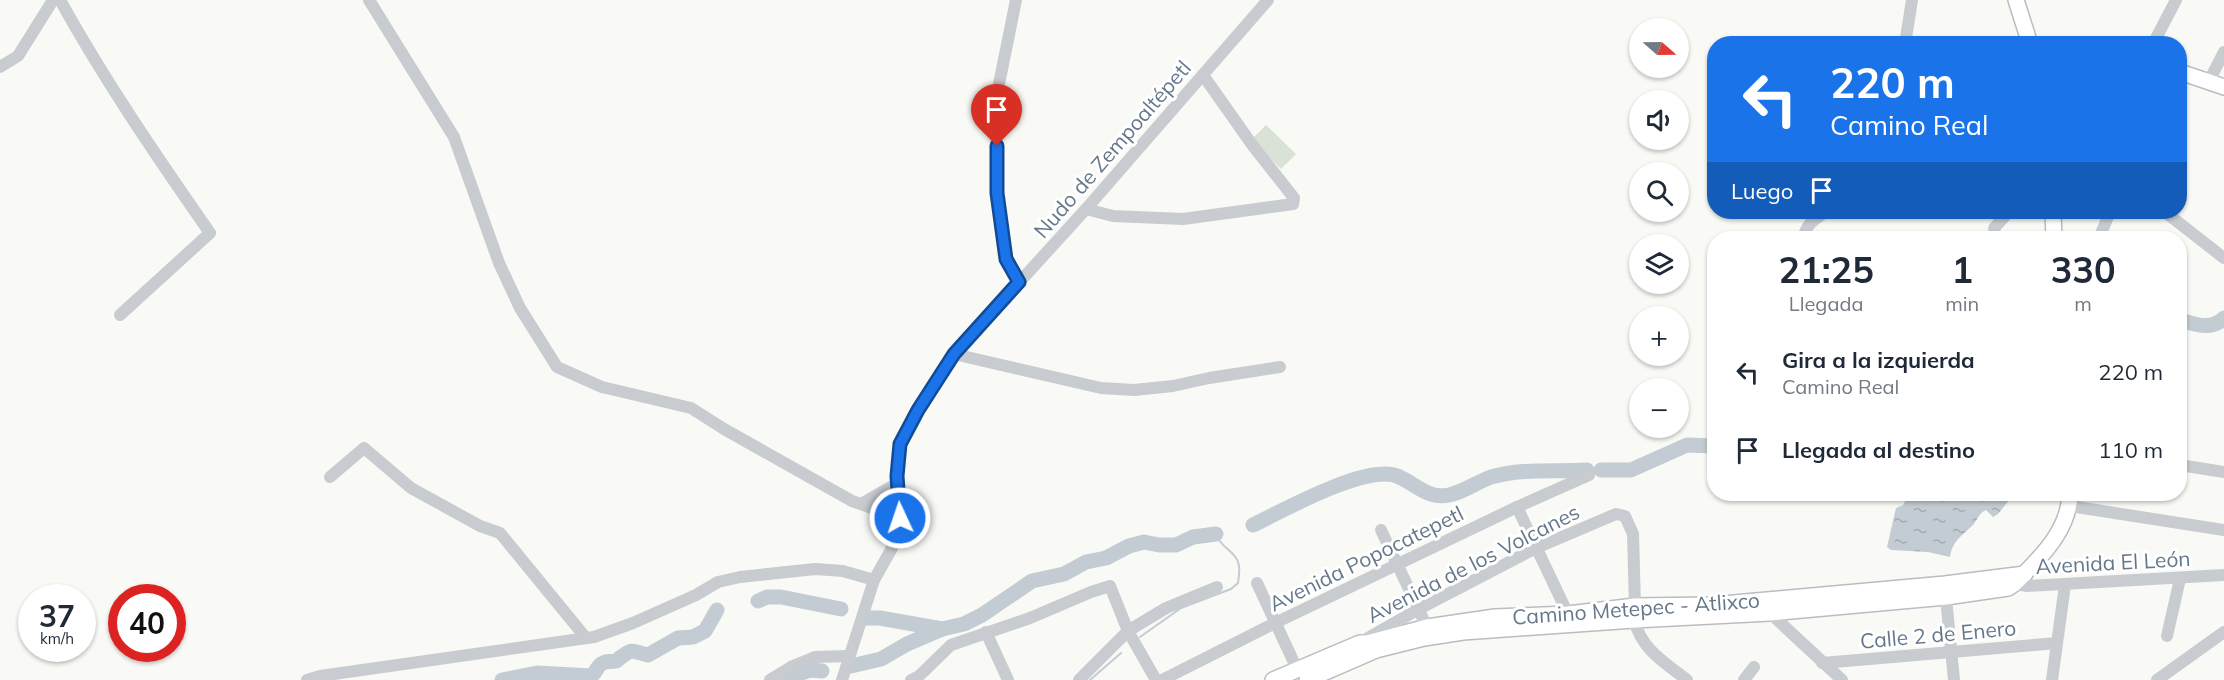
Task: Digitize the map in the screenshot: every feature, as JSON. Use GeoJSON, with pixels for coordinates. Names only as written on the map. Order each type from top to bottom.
{"type":"FeatureCollection","features":[{"type":"Feature","properties":{"kind":"main road"},"geometry":{"type":"LineString","coordinates":[[2016,0],[2027,36]]}},
{"type":"Feature","properties":{"kind":"main road"},"geometry":{"type":"LineString","coordinates":[[2187,74],[2224,87]]}},
{"type":"Feature","properties":{"kind":"main road"},"geometry":{"type":"LineString","coordinates":[[2016,578],[2042,557],[2057,536],[2070,501]]}},
{"type":"Feature","properties":{"kind":"main road","name":"Camino Metepec - Atlixco"},"geometry":{"type":"LineString","coordinates":[[1273,680],[1302,674],[1360,643],[1427,627],[1495,617],[1846,600],[1945,591],[2016,578]]}},
{"type":"Feature","properties":{"kind":"main road"},"geometry":{"type":"LineString","coordinates":[[1302,674],[1376,650],[1424,638],[1463,632],[1635,609],[1770,613],[1846,600]]}},
{"type":"Feature","properties":{"kind":"street"},"geometry":{"type":"LineString","coordinates":[[0,67],[18,56],[53,0]]}},
{"type":"Feature","properties":{"kind":"street"},"geometry":{"type":"LineString","coordinates":[[60,0],[151,148],[210,233],[120,315]]}},
{"type":"Feature","properties":{"kind":"street"},"geometry":{"type":"LineString","coordinates":[[369,0],[454,137],[499,263],[520,308],[557,367],[602,387],[692,408],[724,429],[861,504],[900,518]]}},
{"type":"Feature","properties":{"kind":"street"},"geometry":{"type":"LineString","coordinates":[[1016,0],[996,99],[997,193],[1006,259],[1019,282]]}},
{"type":"Feature","properties":{"kind":"street","name":"Nudo de Zempoaltépetl"},"geometry":{"type":"LineString","coordinates":[[842,680],[874,580],[891,548],[900,518],[898,483],[900,444],[918,410],[954,354],[1086,209],[1268,0]]}},
{"type":"Feature","properties":{"kind":"street"},"geometry":{"type":"LineString","coordinates":[[1906,36],[1912,0]]}},
{"type":"Feature","properties":{"kind":"street"},"geometry":{"type":"LineString","coordinates":[[2157,36],[2176,0]]}},
{"type":"Feature","properties":{"kind":"street"},"geometry":{"type":"LineString","coordinates":[[2209,81],[2224,52]]}},
{"type":"Feature","properties":{"kind":"street"},"geometry":{"type":"LineString","coordinates":[[1086,209],[1113,216],[1183,219],[1293,204],[1294,198],[1253,146],[1203,75]]}},
{"type":"Feature","properties":{"kind":"street"},"geometry":{"type":"LineString","coordinates":[[2174,219],[2224,258]]}},
{"type":"Feature","properties":{"kind":"street"},"geometry":{"type":"LineString","coordinates":[[954,354],[1101,388],[1134,390],[1173,386],[1209,378],[1280,368]]}},
{"type":"Feature","properties":{"kind":"street"},"geometry":{"type":"LineString","coordinates":[[330,477],[364,448],[411,488],[480,526],[500,534],[586,639]]}},
{"type":"Feature","properties":{"kind":"street"},"geometry":{"type":"LineString","coordinates":[[2187,466],[2224,472]]}},
{"type":"Feature","properties":{"kind":"street","name":"Avenida Popocatepetl"},"geometry":{"type":"LineString","coordinates":[[1162,680],[1275,623],[1589,475]]}},
{"type":"Feature","properties":{"kind":"street"},"geometry":{"type":"LineString","coordinates":[[861,504],[898,483]]}},
{"type":"Feature","properties":{"kind":"street"},"geometry":{"type":"LineString","coordinates":[[2075,501],[2224,530]]}},
{"type":"Feature","properties":{"kind":"street"},"geometry":{"type":"LineString","coordinates":[[1517,507],[1568,614]]}},
{"type":"Feature","properties":{"kind":"street","name":"Avenida de los Volcanes"},"geometry":{"type":"LineString","coordinates":[[1360,643],[1417,610],[1536,548],[1616,514],[1625,516],[1633,534],[1635,609]]}},
{"type":"Feature","properties":{"kind":"street"},"geometry":{"type":"LineString","coordinates":[[1381,530],[1427,627]]}},
{"type":"Feature","properties":{"kind":"street"},"geometry":{"type":"LineString","coordinates":[[307,680],[320,676],[586,639],[633,623],[696,595],[718,582],[740,577],[815,569],[843,571],[874,580]]}},
{"type":"Feature","properties":{"kind":"street","name":"Avenida El León"},"geometry":{"type":"LineString","coordinates":[[2016,578],[2027,586],[2224,575]]}},
{"type":"Feature","properties":{"kind":"street"},"geometry":{"type":"LineString","coordinates":[[2168,636],[2180,579]]}},
{"type":"Feature","properties":{"kind":"street"},"geometry":{"type":"LineString","coordinates":[[1257,583],[1302,674]]}},
{"type":"Feature","properties":{"kind":"street"},"geometry":{"type":"LineString","coordinates":[[2052,680],[2066,585]]}},
{"type":"Feature","properties":{"kind":"street"},"geometry":{"type":"LineString","coordinates":[[917,678],[951,645],[1030,618],[1110,586],[1128,631],[1156,680]]}},
{"type":"Feature","properties":{"kind":"street"},"geometry":{"type":"LineString","coordinates":[[1079,680],[1128,631],[1166,608],[1217,587]]}},
{"type":"Feature","properties":{"kind":"street"},"geometry":{"type":"LineString","coordinates":[[1945,591],[1954,680]]}},
{"type":"Feature","properties":{"kind":"street"},"geometry":{"type":"LineString","coordinates":[[1635,609],[1637,632],[1645,646],[1687,680]]}},
{"type":"Feature","properties":{"kind":"street"},"geometry":{"type":"LineString","coordinates":[[1770,613],[1842,680]]}},
{"type":"Feature","properties":{"kind":"street"},"geometry":{"type":"LineString","coordinates":[[986,632],[1008,680]]}},
{"type":"Feature","properties":{"kind":"street"},"geometry":{"type":"LineString","coordinates":[[2157,680],[2224,632]]}},
{"type":"Feature","properties":{"kind":"street","name":"Calle 2 de Enero"},"geometry":{"type":"LineString","coordinates":[[1822,663],[2056,643]]}},
{"type":"Feature","properties":{"kind":"street"},"geometry":{"type":"LineString","coordinates":[[770,680],[793,666],[815,657],[849,656]]}},
{"type":"Feature","properties":{"kind":"street"},"geometry":{"type":"LineString","coordinates":[[1744,680],[1754,667]]}},
{"type":"Feature","properties":{"kind":"shaded area"},"geometry":{"type":"Polygon","coordinates":[[[1266,125],[1296,154],[1281,169],[1251,140],[1266,125]]]}},
{"type":"Feature","properties":{"kind":"water"},"geometry":{"type":"Polygon","coordinates":[[[1905,501],[2008,501],[1993,517],[1986,510],[1982,513],[1956,542],[1950,557],[1928,552],[1891,550],[1887,547],[1896,508],[1903,505],[1905,501]]]}},
{"type":"Feature","properties":{"kind":"waterway"},"geometry":{"type":"LineString","coordinates":[[2187,322],[2208,325],[2224,318]]}},
{"type":"Feature","properties":{"kind":"waterway"},"geometry":{"type":"LineString","coordinates":[[1601,470],[1631,470],[1687,445],[1707,446]]}},
{"type":"Feature","properties":{"kind":"waterway"},"geometry":{"type":"LineString","coordinates":[[1253,525],[1323,491],[1362,477],[1380,474],[1394,475],[1427,492],[1441,496],[1455,494],[1491,477],[1503,474],[1527,471],[1587,470]]}},
{"type":"Feature","properties":{"kind":"waterway"},"geometry":{"type":"LineString","coordinates":[[1140,637],[1181,608],[1231,589],[1238,583],[1238,561],[1216,534]]}},
{"type":"Feature","properties":{"kind":"waterway"},"geometry":{"type":"LineString","coordinates":[[866,618],[880,618],[942,629],[964,624],[982,615],[1032,581],[1064,574],[1086,562],[1106,558],[1129,546],[1144,542],[1176,545],[1193,537],[1216,534]]}},
{"type":"Feature","properties":{"kind":"waterway"},"geometry":{"type":"LineString","coordinates":[[758,601],[767,597],[781,597],[841,609]]}},
{"type":"Feature","properties":{"kind":"waterway"},"geometry":{"type":"LineString","coordinates":[[502,680],[537,673],[591,676],[601,664],[616,661],[628,652],[634,651],[648,655],[678,638],[693,637],[705,631],[717,610]]}},
{"type":"Feature","properties":{"kind":"waterway"},"geometry":{"type":"LineString","coordinates":[[851,666],[881,659],[907,644],[942,629]]}},
{"type":"Feature","properties":{"kind":"waterway"},"geometry":{"type":"LineString","coordinates":[[1090,680],[1121,653]]}},
{"type":"Feature","properties":{"kind":"waterway"},"geometry":{"type":"LineString","coordinates":[[790,680],[791,677],[810,670],[822,671]]}},
{"type":"Feature","properties":{"kind":"route"},"geometry":{"type":"LineString","coordinates":[[900,518],[897,476],[900,444],[918,410],[954,354],[1019,282],[1006,259],[997,193],[997,146]]}}]}
